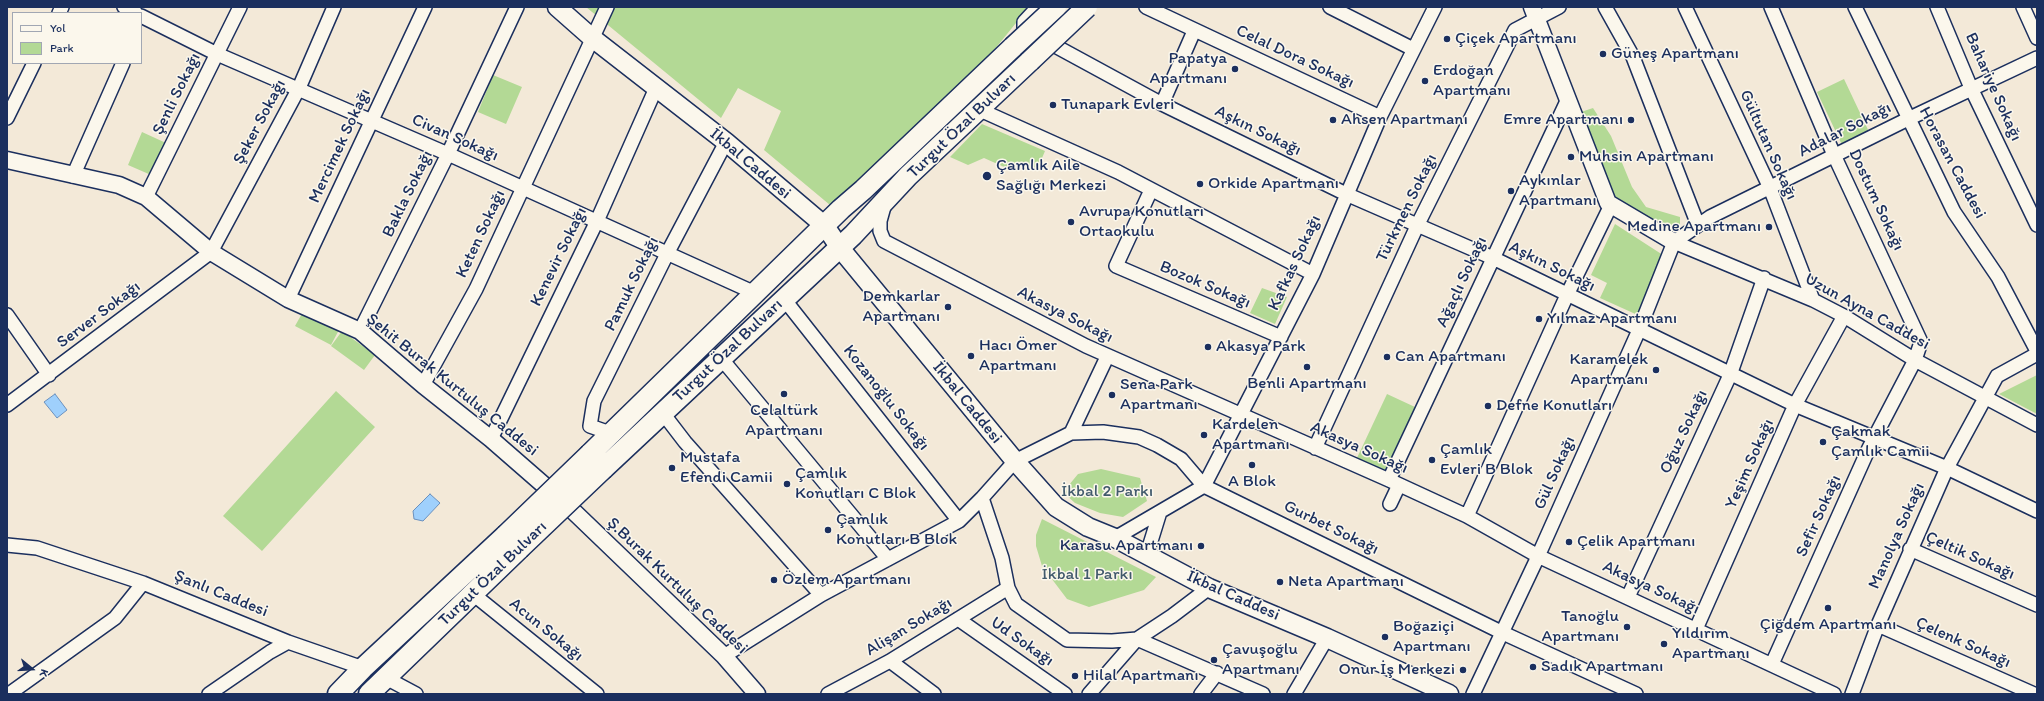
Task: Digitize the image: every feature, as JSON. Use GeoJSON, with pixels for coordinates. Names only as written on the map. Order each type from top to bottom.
{"type":"FeatureCollection","features":[{"type":"Feature","properties":{"kind":"main road","name":"İkbal Caddesi"},"geometry":{"type":"LineString","coordinates":[[557,7],[591,37],[726,142],[824,226],[840,248],[1015,461],[1056,507],[1088,527],[1115,538],[1147,554],[1209,588],[1327,638],[1449,694]]}},
{"type":"Feature","properties":{"kind":"main road","name":"Turgut Özal Bulvarı"},"geometry":{"type":"LineString","coordinates":[[369,694],[474,594],[512,542],[610,433],[824,226],[1056,7]]}},
{"type":"Feature","properties":{"kind":"main road","name":"Turgut Özal Bulvarı"},"geometry":{"type":"LineString","coordinates":[[338,694],[364,668],[512,542],[602,469],[840,248],[908,176],[1087,7]]}},
{"type":"Feature","properties":{"kind":"street","name":"Civan Sokağı"},"geometry":{"type":"LineString","coordinates":[[124,7],[135,12]]}},
{"type":"Feature","properties":{"kind":"street","name":"Şenli Sokağı"},"geometry":{"type":"LineString","coordinates":[[146,197],[240,7]]}},
{"type":"Feature","properties":{"kind":"street","name":"Şeker Sokağı"},"geometry":{"type":"LineString","coordinates":[[211,252],[298,88],[334,7]]}},
{"type":"Feature","properties":{"kind":"street","name":"Mercimek Sokağı"},"geometry":{"type":"LineString","coordinates":[[288,299],[425,7]]}},
{"type":"Feature","properties":{"kind":"street","name":"Bakla Sokağı"},"geometry":{"type":"LineString","coordinates":[[360,331],[448,154],[517,7]]}},
{"type":"Feature","properties":{"kind":"street","name":"Keten Sokağı"},"geometry":{"type":"LineString","coordinates":[[422,385],[476,289],[591,37],[607,7]]}},
{"type":"Feature","properties":{"kind":"street","name":"Aşkın Sokağı"},"geometry":{"type":"LineString","coordinates":[[1038,7],[1024,22],[1024,29],[1054,47],[1162,104],[1346,194],[1418,224],[1493,258],[1730,375],[1874,439],[1947,468],[2037,511]]}},
{"type":"Feature","properties":{"kind":"street","name":"Celal Dora Sokağı"},"geometry":{"type":"LineString","coordinates":[[1146,7],[1194,31],[1380,117]]}},
{"type":"Feature","properties":{"kind":"street"},"geometry":{"type":"LineString","coordinates":[[1330,7],[1414,49]]}},
{"type":"Feature","properties":{"kind":"street","name":"Kafkas Sokağı"},"geometry":{"type":"LineString","coordinates":[[1204,486],[1242,415],[1313,274],[1380,117],[1435,7]]}},
{"type":"Feature","properties":{"kind":"street","name":"Türkmen Sokağı"},"geometry":{"type":"LineString","coordinates":[[1315,448],[1418,224],[1515,30],[1535,13],[1558,7]]}},
{"type":"Feature","properties":{"kind":"street"},"geometry":{"type":"LineString","coordinates":[[1605,7],[1633,57],[1698,225]]}},
{"type":"Feature","properties":{"kind":"street","name":"Gültutan Sokağı"},"geometry":{"type":"LineString","coordinates":[[1685,7],[1770,188],[1813,300]]}},
{"type":"Feature","properties":{"kind":"street","name":"Dostum Sokağı"},"geometry":{"type":"LineString","coordinates":[[1771,7],[1834,155],[1921,342]]}},
{"type":"Feature","properties":{"kind":"street","name":"Horasan Caddesi"},"geometry":{"type":"LineString","coordinates":[[1855,7],[1954,212],[1998,276],[2037,351]]}},
{"type":"Feature","properties":{"kind":"street","name":"Bahariye Sokağı"},"geometry":{"type":"LineString","coordinates":[[1937,7],[1971,88],[2037,225]]}},
{"type":"Feature","properties":{"kind":"street"},"geometry":{"type":"LineString","coordinates":[[2023,7],[2037,38]]}},
{"type":"Feature","properties":{"kind":"street"},"geometry":{"type":"LineString","coordinates":[[1535,13],[1608,203],[1674,242]]}},
{"type":"Feature","properties":{"kind":"street","name":"Civan Sokağı"},"geometry":{"type":"LineString","coordinates":[[142,15],[217,54],[448,154],[668,252],[755,293]]}},
{"type":"Feature","properties":{"kind":"street"},"geometry":{"type":"LineString","coordinates":[[1162,104],[1194,31]]}},
{"type":"Feature","properties":{"kind":"street","name":"Adalar Sokağı"},"geometry":{"type":"LineString","coordinates":[[1674,242],[1710,217],[1971,88],[2037,58]]}},
{"type":"Feature","properties":{"kind":"street"},"geometry":{"type":"LineString","coordinates":[[7,118],[34,64]]}},
{"type":"Feature","properties":{"kind":"street"},"geometry":{"type":"LineString","coordinates":[[73,176],[123,64]]}},
{"type":"Feature","properties":{"kind":"street","name":"Kenevir Sokağı"},"geometry":{"type":"LineString","coordinates":[[491,439],[597,221],[656,88]]}},
{"type":"Feature","properties":{"kind":"street","name":"Ağaçlı Sokağı"},"geometry":{"type":"LineString","coordinates":[[1390,504],[1394,482],[1493,258],[1568,99]]}},
{"type":"Feature","properties":{"kind":"street"},"geometry":{"type":"LineString","coordinates":[[978,109],[1098,163],[1313,274]]}},
{"type":"Feature","properties":{"kind":"street","name":"Pamuk Sokağı"},"geometry":{"type":"LineString","coordinates":[[610,433],[590,426],[594,401],[668,252],[726,142]]}},
{"type":"Feature","properties":{"kind":"street","name":"Şehit Burak Kurtuluş Caddesi"},"geometry":{"type":"LineString","coordinates":[[7,160],[119,186],[146,197],[211,252],[288,299],[360,331],[398,370],[422,385],[491,439],[569,507]]}},
{"type":"Feature","properties":{"kind":"street","name":"Bozok Sokağı"},"geometry":{"type":"LineString","coordinates":[[1151,190],[1116,266],[1281,337]]}},
{"type":"Feature","properties":{"kind":"street","name":"Akasya Sokağı"},"geometry":{"type":"LineString","coordinates":[[885,202],[880,221],[880,231],[884,241],[1107,357],[1394,482],[1466,516],[1538,556],[1834,694]]}},
{"type":"Feature","properties":{"kind":"street"},"geometry":{"type":"LineString","coordinates":[[1466,516],[1567,295],[1611,205]]}},
{"type":"Feature","properties":{"kind":"street","name":"Uzun Ayna Caddesi"},"geometry":{"type":"LineString","coordinates":[[1674,242],[1764,278],[1813,300],[1844,316],[1915,360],[2037,425]]}},
{"type":"Feature","properties":{"kind":"street","name":"Gül Sokağı"},"geometry":{"type":"LineString","coordinates":[[1473,694],[1538,556],[1639,330],[1674,242]]}},
{"type":"Feature","properties":{"kind":"street","name":"Server Sokağı"},"geometry":{"type":"LineString","coordinates":[[7,405],[211,252]]}},
{"type":"Feature","properties":{"kind":"street","name":"Oğuz Sokağı"},"geometry":{"type":"LineString","coordinates":[[1628,598],[1730,375],[1764,278]]}},
{"type":"Feature","properties":{"kind":"street","name":"Kozanoğlu Sokağı"},"geometry":{"type":"LineString","coordinates":[[784,299],[959,520]]}},
{"type":"Feature","properties":{"kind":"street"},"geometry":{"type":"LineString","coordinates":[[7,315],[49,375]]}},
{"type":"Feature","properties":{"kind":"street","name":"Yeşim Sokağı"},"geometry":{"type":"LineString","coordinates":[[1696,629],[1795,405],[1844,316]]}},
{"type":"Feature","properties":{"kind":"street","name":"Sefir Sokağı"},"geometry":{"type":"LineString","coordinates":[[1772,664],[1874,439],[1915,360],[1921,342]]}},
{"type":"Feature","properties":{"kind":"street","name":"Manolya Sokağı"},"geometry":{"type":"LineString","coordinates":[[1852,694],[1878,625],[1910,549],[1947,468],[1985,396],[1997,376],[2037,354]]}},
{"type":"Feature","properties":{"kind":"street"},"geometry":{"type":"LineString","coordinates":[[1071,433],[1107,357]]}},
{"type":"Feature","properties":{"kind":"street"},"geometry":{"type":"LineString","coordinates":[[720,358],[888,559]]}},
{"type":"Feature","properties":{"kind":"street"},"geometry":{"type":"LineString","coordinates":[[662,412],[685,442],[821,595]]}},
{"type":"Feature","properties":{"kind":"street","name":"Gurbet Sokağı"},"geometry":{"type":"LineString","coordinates":[[1015,461],[1071,433],[1102,432],[1139,437],[1157,445],[1181,459],[1204,486],[1502,633],[1636,694]]}},
{"type":"Feature","properties":{"kind":"street"},"geometry":{"type":"LineString","coordinates":[[724,656],[821,595],[959,520],[982,498],[1015,461]]}},
{"type":"Feature","properties":{"kind":"street"},"geometry":{"type":"LineString","coordinates":[[1115,538],[1204,486]]}},
{"type":"Feature","properties":{"kind":"street"},"geometry":{"type":"LineString","coordinates":[[982,498],[1002,558],[1008,588],[1016,604],[1067,640],[1112,641],[1136,639],[1264,694]]}},
{"type":"Feature","properties":{"kind":"street","name":"Ş.Burak Kurtuluş Caddesi"},"geometry":{"type":"LineString","coordinates":[[569,507],[724,656],[757,694]]}},
{"type":"Feature","properties":{"kind":"street"},"geometry":{"type":"LineString","coordinates":[[1147,554],[1160,512]]}},
{"type":"Feature","properties":{"kind":"street","name":"Şanlı Caddesi"},"geometry":{"type":"LineString","coordinates":[[7,545],[37,548],[143,583],[288,642],[364,668],[416,694]]}},
{"type":"Feature","properties":{"kind":"street","name":"Çeltik Sokağı"},"geometry":{"type":"LineString","coordinates":[[1910,549],[2037,605]]}},
{"type":"Feature","properties":{"kind":"street"},"geometry":{"type":"LineString","coordinates":[[9,694],[115,618],[143,583]]}},
{"type":"Feature","properties":{"kind":"street","name":"Alişan Sokağı"},"geometry":{"type":"LineString","coordinates":[[828,694],[890,661],[1008,588]]}},
{"type":"Feature","properties":{"kind":"street"},"geometry":{"type":"LineString","coordinates":[[1089,694],[1136,639],[1172,616],[1209,588]]}},
{"type":"Feature","properties":{"kind":"street","name":"Acun Sokağı"},"geometry":{"type":"LineString","coordinates":[[474,594],[597,694]]}},
{"type":"Feature","properties":{"kind":"street","name":"Ud Sokağı"},"geometry":{"type":"LineString","coordinates":[[958,618],[1065,694]]}},
{"type":"Feature","properties":{"kind":"street","name":"Çelenk Sokağı"},"geometry":{"type":"LineString","coordinates":[[1878,625],[2034,694]]}},
{"type":"Feature","properties":{"kind":"street"},"geometry":{"type":"LineString","coordinates":[[1294,694],[1327,638]]}},
{"type":"Feature","properties":{"kind":"street"},"geometry":{"type":"LineString","coordinates":[[209,694],[270,652],[288,642]]}},
{"type":"Feature","properties":{"kind":"street"},"geometry":{"type":"LineString","coordinates":[[890,661],[934,694]]}},
{"type":"Feature","properties":{"kind":"street"},"geometry":{"type":"LineString","coordinates":[[1201,694],[1217,673]]}},
{"type":"Feature","properties":{"kind":"green space"},"geometry":{"type":"Polygon","coordinates":[[[586,7],[1032,7],[1016,23],[950,104],[830,205],[764,150],[781,111],[738,88],[721,118],[586,7]]]}},
{"type":"Feature","properties":{"kind":"green space"},"geometry":{"type":"Polygon","coordinates":[[[493,75],[522,87],[506,124],[478,112],[493,75]]]}},
{"type":"Feature","properties":{"kind":"green space"},"geometry":{"type":"Polygon","coordinates":[[[1844,79],[1870,134],[1843,147],[1817,92],[1844,79]]]}},
{"type":"Feature","properties":{"kind":"green space"},"geometry":{"type":"Polygon","coordinates":[[[1593,108],[1611,136],[1632,187],[1646,207],[1680,217],[1680,230],[1674,238],[1612,198],[1578,113],[1593,108]]]}},
{"type":"Feature","properties":{"kind":"green space"},"geometry":{"type":"Polygon","coordinates":[[[982,124],[1045,151],[1037,170],[1020,162],[1014,165],[1011,170],[984,158],[968,165],[950,157],[982,124]]]}},
{"type":"Feature","properties":{"kind":"green space"},"geometry":{"type":"Polygon","coordinates":[[[142,132],[166,143],[151,175],[128,165],[142,132]]]}},
{"type":"Feature","properties":{"kind":"green space"},"geometry":{"type":"Polygon","coordinates":[[[1615,224],[1666,257],[1642,317],[1600,298],[1607,283],[1591,275],[1615,224]]]}},
{"type":"Feature","properties":{"kind":"green space"},"geometry":{"type":"Polygon","coordinates":[[[1262,288],[1287,297],[1275,324],[1250,313],[1262,288]]]}},
{"type":"Feature","properties":{"kind":"green space"},"geometry":{"type":"Polygon","coordinates":[[[304,310],[340,328],[331,345],[295,326],[304,310]]]}},
{"type":"Feature","properties":{"kind":"green space"},"geometry":{"type":"Polygon","coordinates":[[[342,331],[375,355],[364,370],[331,346],[342,331]]]}},
{"type":"Feature","properties":{"kind":"green space"},"geometry":{"type":"Polygon","coordinates":[[[2037,375],[2037,414],[1999,394],[2037,375]]]}},
{"type":"Feature","properties":{"kind":"green space"},"geometry":{"type":"Polygon","coordinates":[[[336,391],[375,427],[262,551],[223,516],[336,391]]]}},
{"type":"Feature","properties":{"kind":"green space"},"geometry":{"type":"Polygon","coordinates":[[[1387,394],[1415,407],[1385,471],[1357,458],[1387,394]]]}},
{"type":"Feature","properties":{"kind":"green space","name":"İkbal 2 Parkı"},"geometry":{"type":"Polygon","coordinates":[[[1101,469],[1140,478],[1147,501],[1123,517],[1100,513],[1075,503],[1065,494],[1069,485],[1078,474],[1101,469]]]}},
{"type":"Feature","properties":{"kind":"green space","name":"İkbal 1 Parkı"},"geometry":{"type":"Polygon","coordinates":[[[1042,519],[1156,577],[1144,590],[1089,607],[1067,599],[1042,566],[1036,546],[1036,535],[1042,519]]]}},
{"type":"Feature","properties":{"kind":"water"},"geometry":{"type":"Polygon","coordinates":[[[55,394],[67,410],[57,418],[44,402],[55,394]]]}},
{"type":"Feature","properties":{"kind":"water"},"geometry":{"type":"Polygon","coordinates":[[[430,494],[440,503],[423,521],[414,519],[413,511],[430,494]]]}},
{"type":"Feature","properties":{"kind":"place","name":"Çiçek Apartmanı"},"geometry":{"type":"Point","coordinates":[1447,39]}},
{"type":"Feature","properties":{"kind":"place","name":"Güneş Apartmanı"},"geometry":{"type":"Point","coordinates":[1603,54]}},
{"type":"Feature","properties":{"kind":"place","name":"Papatya Apartmanı"},"geometry":{"type":"Point","coordinates":[1235,69]}},
{"type":"Feature","properties":{"kind":"place","name":"Erdoğan Apartmanı"},"geometry":{"type":"Point","coordinates":[1425,81]}},
{"type":"Feature","properties":{"kind":"place","name":"Tunapark Evleri"},"geometry":{"type":"Point","coordinates":[1053,105]}},
{"type":"Feature","properties":{"kind":"place","name":"Ahsen Apartmanı"},"geometry":{"type":"Point","coordinates":[1333,120]}},
{"type":"Feature","properties":{"kind":"place","name":"Emre Apartmanı"},"geometry":{"type":"Point","coordinates":[1631,120]}},
{"type":"Feature","properties":{"kind":"place","name":"Muhsin Apartmanı"},"geometry":{"type":"Point","coordinates":[1571,157]}},
{"type":"Feature","properties":{"kind":"place","name":"Çamlık Aile Sağlığı Merkezi"},"geometry":{"type":"Point","coordinates":[987,176]}},
{"type":"Feature","properties":{"kind":"place","name":"Orkide Apartmanı"},"geometry":{"type":"Point","coordinates":[1200,184]}},
{"type":"Feature","properties":{"kind":"place","name":"Aykınlar Apartmanı"},"geometry":{"type":"Point","coordinates":[1511,191]}},
{"type":"Feature","properties":{"kind":"place","name":"Avrupa Konutları Ortaokulu"},"geometry":{"type":"Point","coordinates":[1071,222]}},
{"type":"Feature","properties":{"kind":"place","name":"Medine Apartmanı"},"geometry":{"type":"Point","coordinates":[1769,227]}},
{"type":"Feature","properties":{"kind":"place","name":"Demkarlar Apartmanı"},"geometry":{"type":"Point","coordinates":[948,307]}},
{"type":"Feature","properties":{"kind":"place","name":"Yılmaz Apartmanı"},"geometry":{"type":"Point","coordinates":[1539,319]}},
{"type":"Feature","properties":{"kind":"place","name":"Akasya Park"},"geometry":{"type":"Point","coordinates":[1208,347]}},
{"type":"Feature","properties":{"kind":"place","name":"Hacı Ömer Apartmanı"},"geometry":{"type":"Point","coordinates":[971,356]}},
{"type":"Feature","properties":{"kind":"place","name":"Can Apartmanı"},"geometry":{"type":"Point","coordinates":[1387,357]}},
{"type":"Feature","properties":{"kind":"place","name":"Benli Apartmanı"},"geometry":{"type":"Point","coordinates":[1307,367]}},
{"type":"Feature","properties":{"kind":"place","name":"Karamelek Apartmanı"},"geometry":{"type":"Point","coordinates":[1656,370]}},
{"type":"Feature","properties":{"kind":"place","name":"Celaltürk Apartmanı"},"geometry":{"type":"Point","coordinates":[784,394]}},
{"type":"Feature","properties":{"kind":"place","name":"Sena Park Apartmanı"},"geometry":{"type":"Point","coordinates":[1112,395]}},
{"type":"Feature","properties":{"kind":"place","name":"Defne Konutları"},"geometry":{"type":"Point","coordinates":[1488,406]}},
{"type":"Feature","properties":{"kind":"place","name":"Kardelen Apartmanı"},"geometry":{"type":"Point","coordinates":[1204,435]}},
{"type":"Feature","properties":{"kind":"place","name":"Çakmak Çamlık Camii"},"geometry":{"type":"Point","coordinates":[1823,442]}},
{"type":"Feature","properties":{"kind":"place","name":"Çamlık Evleri B Blok"},"geometry":{"type":"Point","coordinates":[1432,460]}},
{"type":"Feature","properties":{"kind":"place","name":"A Blok"},"geometry":{"type":"Point","coordinates":[1252,465]}},
{"type":"Feature","properties":{"kind":"place","name":"Mustafa Efendi Camii"},"geometry":{"type":"Point","coordinates":[672,468]}},
{"type":"Feature","properties":{"kind":"place","name":"Çamlık Konutları C Blok"},"geometry":{"type":"Point","coordinates":[787,484]}},
{"type":"Feature","properties":{"kind":"place","name":"Çamlık Konutları B Blok"},"geometry":{"type":"Point","coordinates":[828,530]}},
{"type":"Feature","properties":{"kind":"place","name":"Çelik Apartmanı"},"geometry":{"type":"Point","coordinates":[1569,542]}},
{"type":"Feature","properties":{"kind":"place","name":"Karasu Apartmanı"},"geometry":{"type":"Point","coordinates":[1201,546]}},
{"type":"Feature","properties":{"kind":"place","name":"Özlem Apartmanı"},"geometry":{"type":"Point","coordinates":[774,580]}},
{"type":"Feature","properties":{"kind":"place","name":"Neta Apartmanı"},"geometry":{"type":"Point","coordinates":[1280,582]}},
{"type":"Feature","properties":{"kind":"place","name":"Çiğdem Apartmanı"},"geometry":{"type":"Point","coordinates":[1828,608]}},
{"type":"Feature","properties":{"kind":"place","name":"Tanoğlu Apartmanı"},"geometry":{"type":"Point","coordinates":[1627,627]}},
{"type":"Feature","properties":{"kind":"place","name":"Boğaziçi Apartmanı"},"geometry":{"type":"Point","coordinates":[1385,637]}},
{"type":"Feature","properties":{"kind":"place","name":"Yıldırım Apartmanı"},"geometry":{"type":"Point","coordinates":[1664,644]}},
{"type":"Feature","properties":{"kind":"place","name":"Çavuşoğlu Apartmanı"},"geometry":{"type":"Point","coordinates":[1214,660]}},
{"type":"Feature","properties":{"kind":"place","name":"Sadık Apartmanı"},"geometry":{"type":"Point","coordinates":[1533,667]}},
{"type":"Feature","properties":{"kind":"place","name":"Onur İş Merkezi"},"geometry":{"type":"Point","coordinates":[1463,670]}},
{"type":"Feature","properties":{"kind":"place","name":"Hilal Apartmanı"},"geometry":{"type":"Point","coordinates":[1075,676]}}]}
